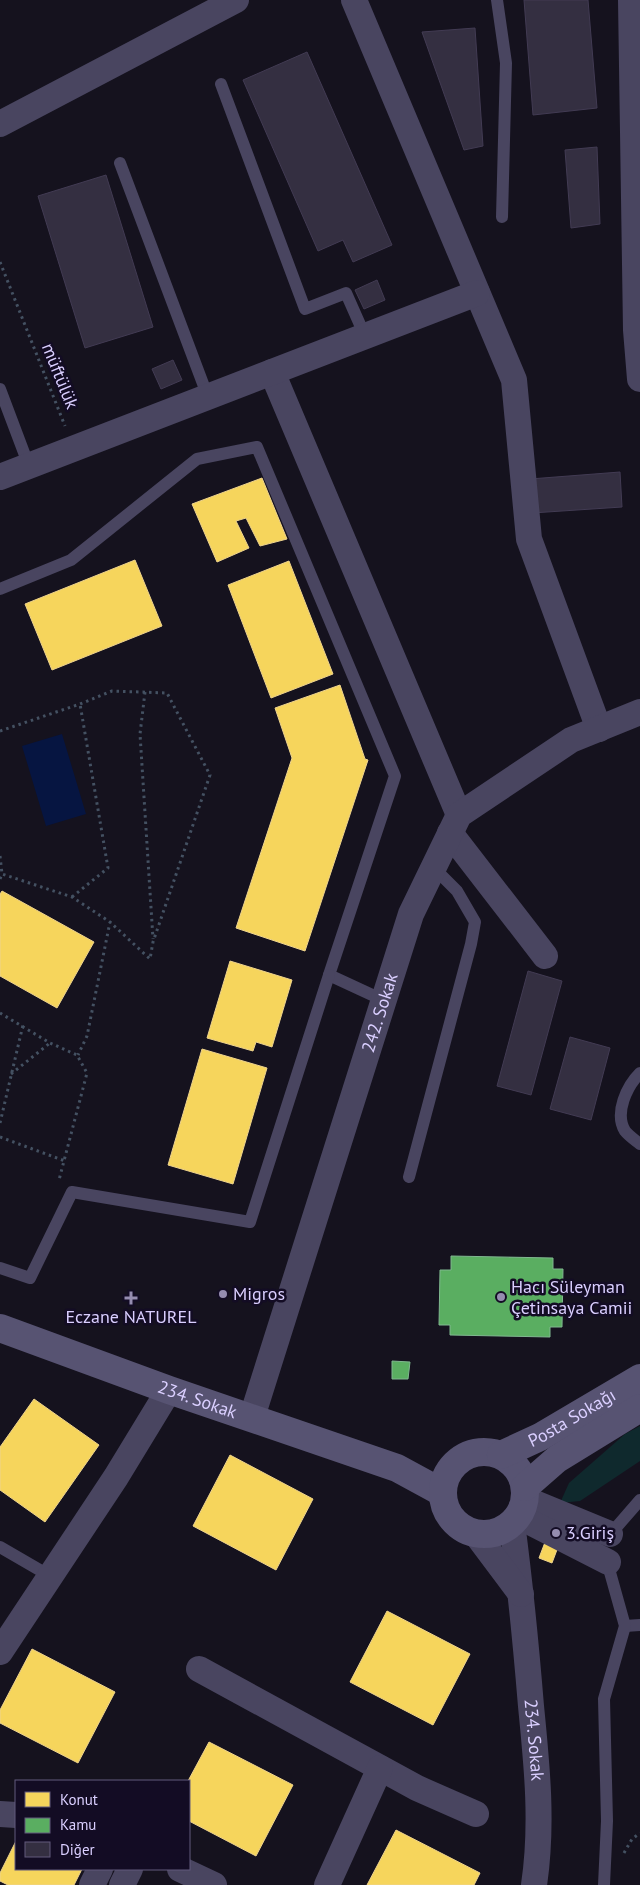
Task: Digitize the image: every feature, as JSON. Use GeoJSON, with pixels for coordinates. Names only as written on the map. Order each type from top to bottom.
{"type":"FeatureCollection","features":[{"type":"Feature","properties":{"kind":"street"},"geometry":{"type":"LineString","coordinates":[[0,124],[236,0]]}},
{"type":"Feature","properties":{"kind":"street"},"geometry":{"type":"LineString","coordinates":[[354,0],[514,380],[529,539],[599,729]]}},
{"type":"Feature","properties":{"kind":"street"},"geometry":{"type":"LineString","coordinates":[[631,0],[640,379]]}},
{"type":"Feature","properties":{"kind":"street"},"geometry":{"type":"LineString","coordinates":[[0,477],[477,293]]}},
{"type":"Feature","properties":{"kind":"street"},"geometry":{"type":"LineString","coordinates":[[272,372],[455,824],[545,956]]}},
{"type":"Feature","properties":{"kind":"street","name":"242. Sokak"},"geometry":{"type":"LineString","coordinates":[[252,1417],[411,914],[455,824],[571,740],[640,712]]}},
{"type":"Feature","properties":{"kind":"street","name":"234. Sokak"},"geometry":{"type":"LineString","coordinates":[[0,1328],[169,1390],[397,1468],[442,1493]]}},
{"type":"Feature","properties":{"kind":"street","name":"Posta Sokağı"},"geometry":{"type":"LineString","coordinates":[[501,1454],[540,1436],[640,1378]]}},
{"type":"Feature","properties":{"kind":"street"},"geometry":{"type":"LineString","coordinates":[[0,1652],[116,1477],[169,1390]]}},
{"type":"Feature","properties":{"kind":"street","name":"Posta Sokağı"},"geometry":{"type":"LineString","coordinates":[[520,1506],[564,1454],[640,1408]]}},
{"type":"Feature","properties":{"kind":"street"},"geometry":{"type":"LineString","coordinates":[[481,1451],[501,1454],[510,1460],[522,1475],[520,1506],[505,1529],[495,1533],[476,1534],[467,1531],[452,1519],[443,1502],[444,1482],[454,1464],[471,1453],[481,1451]]}},
{"type":"Feature","properties":{"kind":"street","name":"234. Sokak"},"geometry":{"type":"LineString","coordinates":[[397,1468],[454,1464]]}},
{"type":"Feature","properties":{"kind":"street"},"geometry":{"type":"LineString","coordinates":[[520,1506],[610,1534]]}},
{"type":"Feature","properties":{"kind":"street"},"geometry":{"type":"LineString","coordinates":[[520,1506],[608,1562]]}},
{"type":"Feature","properties":{"kind":"street","name":"234. Sokak"},"geometry":{"type":"LineString","coordinates":[[520,1506],[521,1594],[539,1788],[538,1860],[534,1885]]}},
{"type":"Feature","properties":{"kind":"street"},"geometry":{"type":"LineString","coordinates":[[476,1534],[521,1594]]}},
{"type":"Feature","properties":{"kind":"street"},"geometry":{"type":"LineString","coordinates":[[199,1669],[417,1788],[476,1814]]}},
{"type":"Feature","properties":{"kind":"street"},"geometry":{"type":"LineString","coordinates":[[327,1885],[380,1768]]}},
{"type":"Feature","properties":{"kind":"street"},"geometry":{"type":"LineString","coordinates":[[0,1814],[15,1815]]}},
{"type":"Feature","properties":{"kind":"street"},"geometry":{"type":"LineString","coordinates":[[92,1885],[100,1870]]}},
{"type":"Feature","properties":{"kind":"street"},"geometry":{"type":"LineString","coordinates":[[122,1885],[130,1870]]}},
{"type":"Feature","properties":{"kind":"street"},"geometry":{"type":"LineString","coordinates":[[182,1870],[214,1885]]}},
{"type":"Feature","properties":{"kind":"lane"},"geometry":{"type":"LineString","coordinates":[[498,0],[506,63],[502,217]]}},
{"type":"Feature","properties":{"kind":"lane"},"geometry":{"type":"LineString","coordinates":[[221,84],[305,309],[346,293],[364,336]]}},
{"type":"Feature","properties":{"kind":"lane"},"geometry":{"type":"LineString","coordinates":[[120,163],[208,397]]}},
{"type":"Feature","properties":{"kind":"lane"},"geometry":{"type":"LineString","coordinates":[[0,389],[29,466]]}},
{"type":"Feature","properties":{"kind":"lane"},"geometry":{"type":"LineString","coordinates":[[0,589],[72,560],[197,459],[257,447],[395,776],[250,1222],[72,1192],[30,1278],[0,1268]]}},
{"type":"Feature","properties":{"kind":"lane"},"geometry":{"type":"LineString","coordinates":[[410,1177],[471,944],[475,922],[457,892],[433,867]]}},
{"type":"Feature","properties":{"kind":"lane"},"geometry":{"type":"LineString","coordinates":[[329,975],[383,1000]]}},
{"type":"Feature","properties":{"kind":"lane"},"geometry":{"type":"LineString","coordinates":[[640,1073],[628,1088],[622,1107],[622,1124],[626,1132],[640,1144]]}},
{"type":"Feature","properties":{"kind":"lane"},"geometry":{"type":"LineString","coordinates":[[604,1885],[607,1821],[604,1698],[625,1626],[602,1543],[640,1500]]}},
{"type":"Feature","properties":{"kind":"lane"},"geometry":{"type":"LineString","coordinates":[[0,1547],[50,1576]]}},
{"type":"Feature","properties":{"kind":"lane"},"geometry":{"type":"LineString","coordinates":[[625,1626],[640,1625]]}},
{"type":"Feature","properties":{"kind":"path","name":"müftülük"},"geometry":{"type":"LineString","coordinates":[[0,262],[68,434]]}},
{"type":"Feature","properties":{"kind":"path"},"geometry":{"type":"LineString","coordinates":[[0,731],[112,691],[167,693],[210,775],[153,942],[150,959],[110,922],[72,897],[1,873]]}},
{"type":"Feature","properties":{"kind":"path"},"geometry":{"type":"LineString","coordinates":[[145,692],[140,734],[153,942]]}},
{"type":"Feature","properties":{"kind":"path"},"geometry":{"type":"LineString","coordinates":[[72,897],[108,868],[80,704]]}},
{"type":"Feature","properties":{"kind":"path"},"geometry":{"type":"LineString","coordinates":[[0,856],[0,879]]}},
{"type":"Feature","properties":{"kind":"path"},"geometry":{"type":"LineString","coordinates":[[78,1055],[87,1036],[110,922]]}},
{"type":"Feature","properties":{"kind":"path"},"geometry":{"type":"LineString","coordinates":[[0,1013],[50,1042],[78,1055],[87,1073],[57,1188]]}},
{"type":"Feature","properties":{"kind":"path"},"geometry":{"type":"LineString","coordinates":[[0,1123],[23,1025]]}},
{"type":"Feature","properties":{"kind":"path"},"geometry":{"type":"LineString","coordinates":[[10,1074],[50,1042]]}},
{"type":"Feature","properties":{"kind":"path"},"geometry":{"type":"LineString","coordinates":[[0,1137],[65,1161]]}},
{"type":"Feature","properties":{"kind":"green space"},"geometry":{"type":"Polygon","coordinates":[[[640,1426],[640,1461],[580,1501],[560,1503],[569,1483],[625,1434],[640,1426]]]}},
{"type":"Feature","properties":{"kind":"water"},"geometry":{"type":"Polygon","coordinates":[[[62,734],[86,814],[46,826],[22,746],[62,734]]]}},
{"type":"Feature","properties":{"kind":"building: Konut"},"geometry":{"type":"Polygon","coordinates":[[[262,478],[287,539],[260,546],[246,518],[236,521],[249,548],[217,562],[192,504],[262,478]]]}},
{"type":"Feature","properties":{"kind":"building: Konut"},"geometry":{"type":"Polygon","coordinates":[[[135,560],[162,626],[52,670],[25,604],[135,560]]]}},
{"type":"Feature","properties":{"kind":"building: Konut"},"geometry":{"type":"Polygon","coordinates":[[[289,561],[333,674],[271,698],[228,585],[289,561]]]}},
{"type":"Feature","properties":{"kind":"building: Konut"},"geometry":{"type":"Polygon","coordinates":[[[340,685],[365,759],[368,760],[305,951],[236,928],[292,758],[275,708],[340,685]]]}},
{"type":"Feature","properties":{"kind":"building: Konut"},"geometry":{"type":"Polygon","coordinates":[[[2,891],[94,942],[57,1008],[0,976],[0,894],[2,891]]]}},
{"type":"Feature","properties":{"kind":"building: Konut"},"geometry":{"type":"Polygon","coordinates":[[[230,961],[292,980],[272,1047],[256,1042],[253,1051],[207,1038],[230,961]]]}},
{"type":"Feature","properties":{"kind":"building: Konut"},"geometry":{"type":"Polygon","coordinates":[[[202,1049],[267,1068],[233,1184],[168,1165],[202,1049]]]}},
{"type":"Feature","properties":{"kind":"building: Konut"},"geometry":{"type":"Polygon","coordinates":[[[34,1399],[99,1445],[45,1522],[0,1490],[0,1447],[34,1399]]]}},
{"type":"Feature","properties":{"kind":"building: Konut"},"geometry":{"type":"Polygon","coordinates":[[[230,1455],[313,1499],[276,1570],[193,1526],[230,1455]]]}},
{"type":"Feature","properties":{"kind":"building: Konut","name":"3.Giriş"},"geometry":{"type":"Polygon","coordinates":[[[560,1503],[573,1507],[552,1563],[539,1558],[560,1503]]]}},
{"type":"Feature","properties":{"kind":"building: Konut"},"geometry":{"type":"Polygon","coordinates":[[[387,1611],[470,1654],[433,1725],[350,1682],[387,1611]]]}},
{"type":"Feature","properties":{"kind":"building: Konut"},"geometry":{"type":"Polygon","coordinates":[[[32,1649],[115,1692],[78,1763],[0,1723],[0,1710],[32,1649]]]}},
{"type":"Feature","properties":{"kind":"building: Konut"},"geometry":{"type":"Polygon","coordinates":[[[209,1742],[293,1785],[256,1856],[190,1822],[189,1780],[209,1742]]]}},
{"type":"Feature","properties":{"kind":"building: Konut"},"geometry":{"type":"Polygon","coordinates":[[[396,1830],[480,1873],[474,1885],[367,1885],[396,1830]]]}},
{"type":"Feature","properties":{"kind":"building: Konut"},"geometry":{"type":"Polygon","coordinates":[[[15,1843],[15,1870],[82,1870],[74,1885],[8,1885],[0,1881],[0,1873],[15,1843]]]}},
{"type":"Feature","properties":{"kind":"building: Kamu","name":"Hacı Süleyman Çetinsaya Camii"},"geometry":{"type":"Polygon","coordinates":[[[451,1256],[553,1258],[553,1269],[563,1269],[562,1327],[550,1327],[550,1337],[450,1335],[450,1325],[439,1325],[440,1270],[451,1270],[451,1256]]]}},
{"type":"Feature","properties":{"kind":"building: Kamu"},"geometry":{"type":"Polygon","coordinates":[[[392,1361],[410,1362],[408,1379],[392,1379],[392,1361]]]}},
{"type":"Feature","properties":{"kind":"building: Diğer"},"geometry":{"type":"Polygon","coordinates":[[[524,0],[588,0],[597,108],[533,115],[524,0]]]}},
{"type":"Feature","properties":{"kind":"building: Diğer"},"geometry":{"type":"Polygon","coordinates":[[[475,28],[483,146],[464,150],[422,32],[475,28]]]}},
{"type":"Feature","properties":{"kind":"building: Diğer"},"geometry":{"type":"Polygon","coordinates":[[[307,52],[392,245],[353,262],[343,240],[318,251],[243,80],[307,52]]]}},
{"type":"Feature","properties":{"kind":"building: Diğer"},"geometry":{"type":"Polygon","coordinates":[[[597,147],[600,224],[571,228],[565,150],[597,147]]]}},
{"type":"Feature","properties":{"kind":"building: Diğer"},"geometry":{"type":"Polygon","coordinates":[[[106,175],[153,327],[85,348],[38,196],[106,175]]]}},
{"type":"Feature","properties":{"kind":"building: Diğer"},"geometry":{"type":"Polygon","coordinates":[[[377,280],[385,300],[364,309],[355,290],[377,280]]]}},
{"type":"Feature","properties":{"kind":"building: Diğer"},"geometry":{"type":"Polygon","coordinates":[[[173,360],[182,380],[161,389],[152,369],[173,360]]]}},
{"type":"Feature","properties":{"kind":"building: Diğer"},"geometry":{"type":"Polygon","coordinates":[[[620,472],[622,507],[532,513],[530,479],[620,472]]]}},
{"type":"Feature","properties":{"kind":"building: Diğer"},"geometry":{"type":"Polygon","coordinates":[[[528,971],[562,981],[531,1095],[497,1086],[528,971]]]}},
{"type":"Feature","properties":{"kind":"building: Diğer"},"geometry":{"type":"Polygon","coordinates":[[[570,1037],[610,1048],[591,1120],[550,1109],[570,1037]]]}},
{"type":"Feature","properties":{"kind":"place","name":"Migros"},"geometry":{"type":"Point","coordinates":[223,1294]}},
{"type":"Feature","properties":{"kind":"place","name":"Hacı Süleyman Çetinsaya Camii"},"geometry":{"type":"Point","coordinates":[501,1297]}},
{"type":"Feature","properties":{"kind":"place","name":"Eczane NATUREL"},"geometry":{"type":"Point","coordinates":[131,1298]}},
{"type":"Feature","properties":{"kind":"place","name":"3.Giriş"},"geometry":{"type":"Point","coordinates":[556,1533]}}]}
